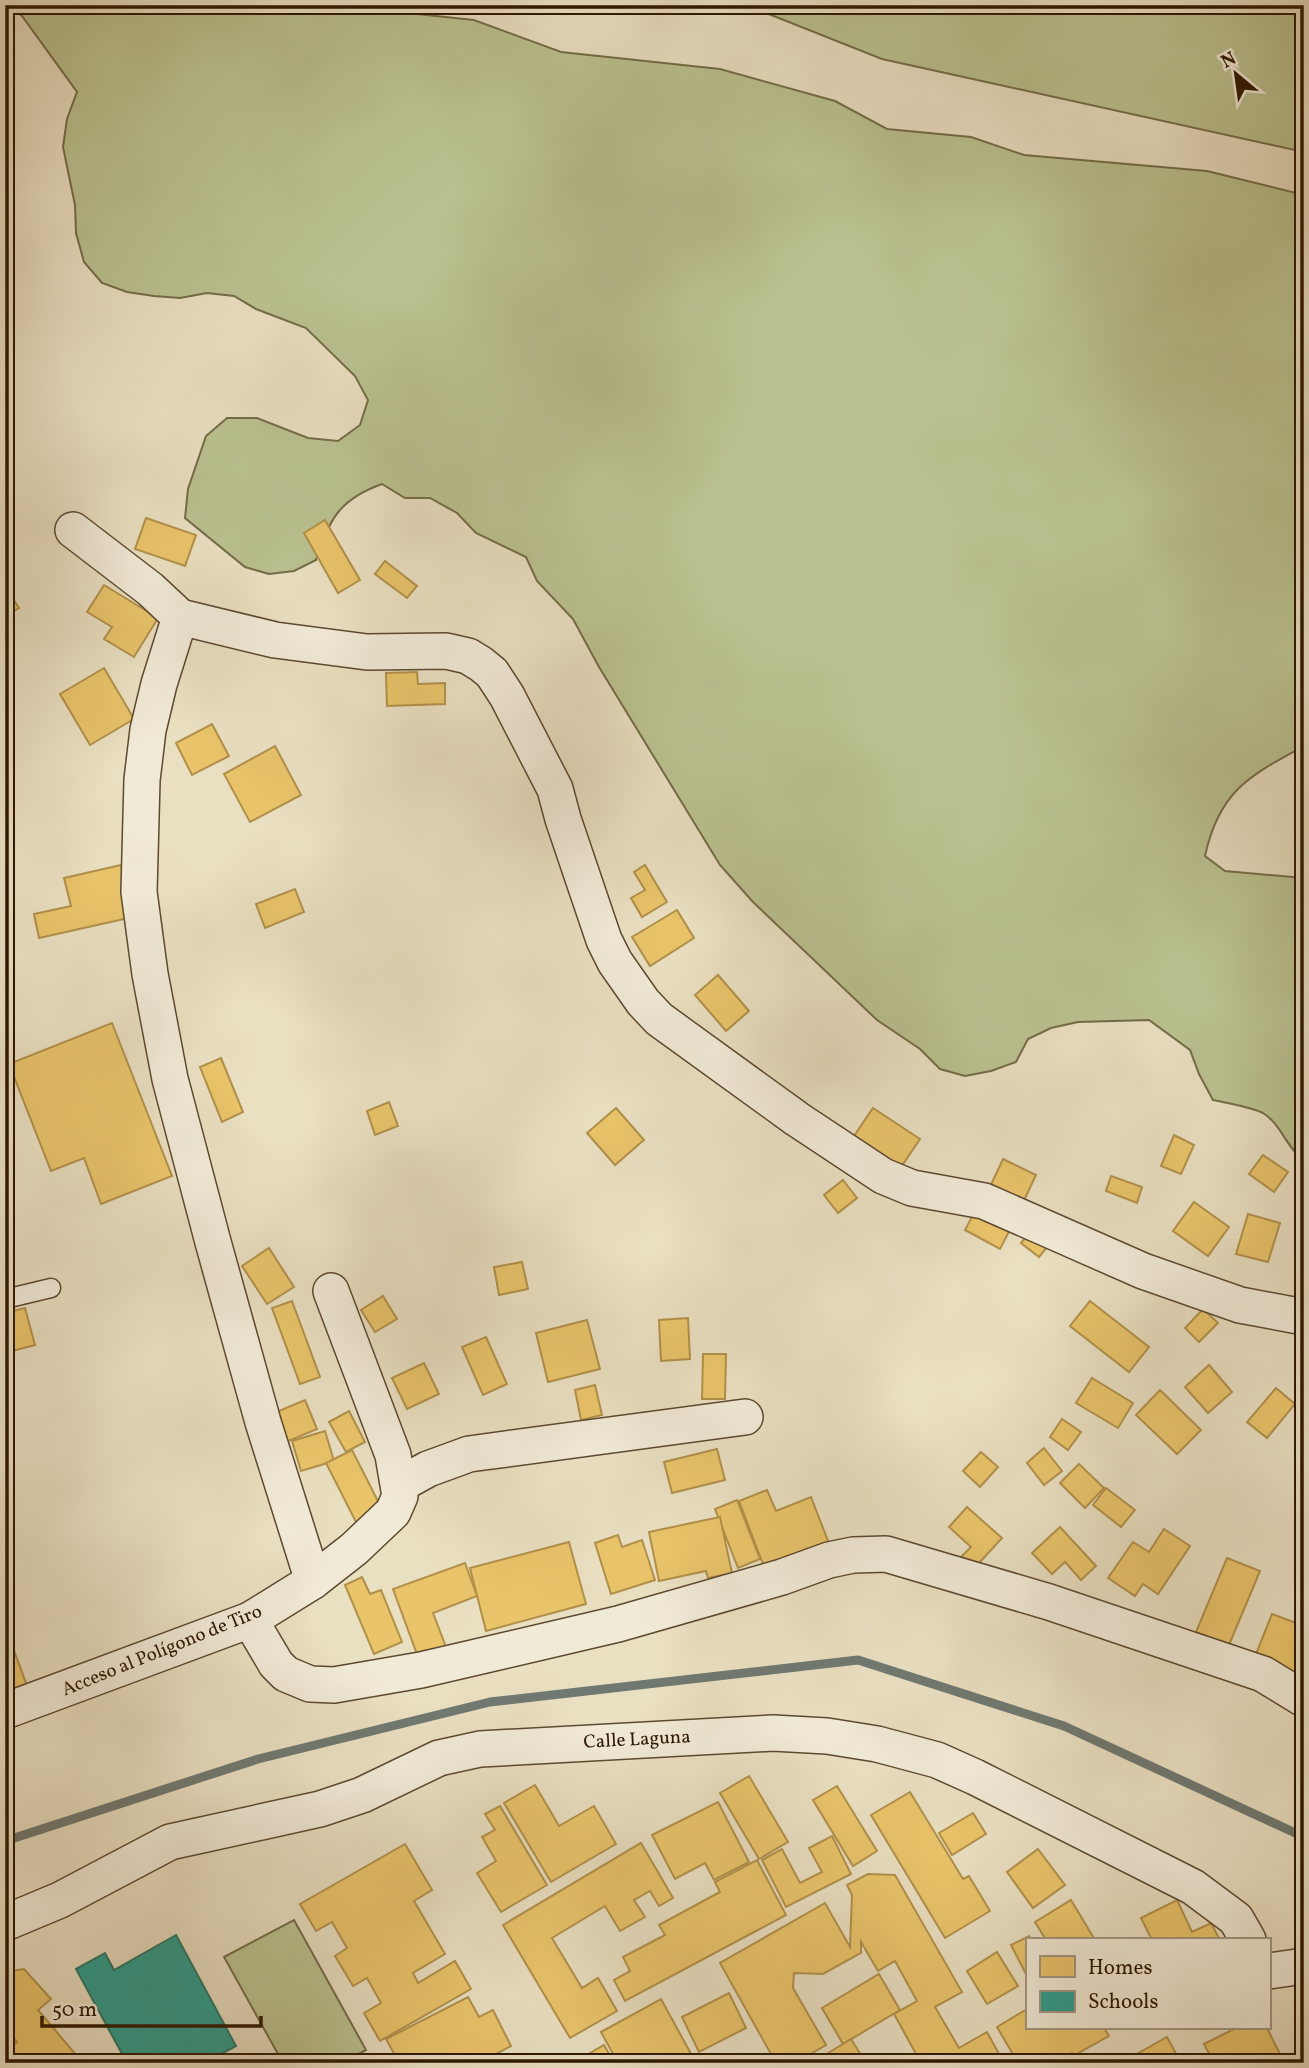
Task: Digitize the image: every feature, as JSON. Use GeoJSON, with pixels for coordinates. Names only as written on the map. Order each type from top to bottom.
{"type":"FeatureCollection","features":[{"type":"Feature","properties":{"kind":"street"},"geometry":{"type":"LineString","coordinates":[[73,530],[150,589],[180,617],[275,640],[368,652],[446,651],[468,656],[481,664],[492,673],[507,696],[555,789],[604,940],[628,984],[659,1019],[797,1119],[883,1177],[912,1188],[984,1201],[1143,1271],[1240,1305],[1304,1317]]}},
{"type":"Feature","properties":{"kind":"street"},"geometry":{"type":"LineString","coordinates":[[180,617],[154,707],[142,780],[139,892],[150,974],[170,1079],[203,1205],[263,1422],[313,1581]]}},
{"type":"Feature","properties":{"kind":"street"},"geometry":{"type":"LineString","coordinates":[[331,1291],[393,1455],[399,1485],[428,1469],[469,1454],[745,1417]]}},
{"type":"Feature","properties":{"kind":"street","name":"Acceso al Polígono de Tiro"},"geometry":{"type":"LineString","coordinates":[[5,1711],[250,1620],[313,1581],[354,1549],[387,1519],[400,1496],[399,1485]]}},
{"type":"Feature","properties":{"kind":"street"},"geometry":{"type":"LineString","coordinates":[[250,1620],[276,1664],[286,1674],[310,1684],[334,1685],[421,1670],[618,1624],[782,1577],[829,1560],[853,1555],[886,1554],[1049,1602],[1264,1674],[1304,1699]]}},
{"type":"Feature","properties":{"kind":"street","name":"Calle Laguna"},"geometry":{"type":"LineString","coordinates":[[5,1923],[60,1899],[170,1842],[187,1836],[320,1809],[362,1795],[439,1758],[480,1749],[773,1733],[827,1736],[877,1744],[937,1760],[1193,1887],[1236,1919],[1247,1938]]}},
{"type":"Feature","properties":{"kind":"street"},"geometry":{"type":"LineString","coordinates":[[1270,1971],[1304,1966]]}},
{"type":"Feature","properties":{"kind":"lane"},"geometry":{"type":"LineString","coordinates":[[5,1299],[51,1288]]}},
{"type":"Feature","properties":{"kind":"green space"},"geometry":{"type":"Polygon","coordinates":[[[5,5],[356,5],[360,8],[474,20],[561,52],[720,69],[835,101],[887,129],[971,137],[1024,155],[1207,171],[1304,195],[1304,746],[1267,767],[1239,788],[1219,816],[1205,856],[1225,871],[1304,878],[1304,1160],[1293,1150],[1275,1123],[1263,1113],[1213,1100],[1190,1050],[1149,1020],[1078,1022],[1051,1028],[1028,1039],[1016,1062],[965,1076],[940,1069],[920,1049],[877,1020],[753,902],[720,865],[599,667],[573,619],[537,581],[526,557],[476,533],[457,513],[430,498],[405,498],[382,484],[356,496],[338,512],[326,533],[316,560],[294,571],[269,574],[245,567],[185,518],[188,489],[206,436],[227,418],[257,418],[308,438],[338,441],[360,425],[368,400],[355,376],[306,328],[256,309],[234,296],[207,293],[180,298],[154,296],[127,292],[102,283],[84,262],[76,233],[75,205],[63,147],[67,119],[77,92],[22,16],[5,5]]]}},
{"type":"Feature","properties":{"kind":"green space"},"geometry":{"type":"Polygon","coordinates":[[[746,5],[1304,5],[1304,152],[882,59],[746,5]]]}},
{"type":"Feature","properties":{"kind":"green space"},"geometry":{"type":"Polygon","coordinates":[[[294,1920],[366,2050],[342,2063],[283,2063],[224,1957],[294,1920]]]}},
{"type":"Feature","properties":{"kind":"building: Homes"},"geometry":{"type":"Polygon","coordinates":[[[146,518],[196,535],[185,566],[135,549],[146,518]]]}},
{"type":"Feature","properties":{"kind":"building: Homes"},"geometry":{"type":"Polygon","coordinates":[[[325,520],[360,580],[338,593],[304,533],[325,520]]]}},
{"type":"Feature","properties":{"kind":"building: Homes"},"geometry":{"type":"Polygon","coordinates":[[[385,561],[417,586],[407,598],[375,574],[385,561]]]}},
{"type":"Feature","properties":{"kind":"building: Homes"},"geometry":{"type":"Polygon","coordinates":[[[104,585],[158,618],[134,657],[104,639],[112,627],[87,612],[104,585]]]}},
{"type":"Feature","properties":{"kind":"building: Homes"},"geometry":{"type":"Polygon","coordinates":[[[5,586],[19,608],[5,617],[5,586]]]}},
{"type":"Feature","properties":{"kind":"building: Homes"},"geometry":{"type":"Polygon","coordinates":[[[104,668],[134,719],[90,745],[60,694],[104,668]]]}},
{"type":"Feature","properties":{"kind":"building: Homes"},"geometry":{"type":"Polygon","coordinates":[[[417,672],[418,684],[445,683],[445,704],[387,706],[386,673],[417,672]]]}},
{"type":"Feature","properties":{"kind":"building: Homes"},"geometry":{"type":"Polygon","coordinates":[[[212,724],[229,756],[192,775],[176,743],[212,724]]]}},
{"type":"Feature","properties":{"kind":"building: Homes"},"geometry":{"type":"Polygon","coordinates":[[[275,746],[301,795],[250,822],[224,774],[275,746]]]}},
{"type":"Feature","properties":{"kind":"building: Homes"},"geometry":{"type":"Polygon","coordinates":[[[121,865],[133,917],[39,938],[34,914],[71,906],[64,878],[121,865]]]}},
{"type":"Feature","properties":{"kind":"building: Homes"},"geometry":{"type":"Polygon","coordinates":[[[645,865],[667,902],[642,917],[631,898],[645,890],[634,872],[645,865]]]}},
{"type":"Feature","properties":{"kind":"building: Homes"},"geometry":{"type":"Polygon","coordinates":[[[295,889],[304,912],[265,928],[256,904],[295,889]]]}},
{"type":"Feature","properties":{"kind":"building: Homes"},"geometry":{"type":"Polygon","coordinates":[[[677,910],[694,938],[650,966],[632,937],[677,910]]]}},
{"type":"Feature","properties":{"kind":"building: Homes"},"geometry":{"type":"Polygon","coordinates":[[[718,975],[749,1011],[726,1031],[695,995],[718,975]]]}},
{"type":"Feature","properties":{"kind":"building: Homes"},"geometry":{"type":"Polygon","coordinates":[[[112,1023],[172,1176],[101,1204],[84,1158],[51,1171],[9,1064],[112,1023]]]}},
{"type":"Feature","properties":{"kind":"building: Homes"},"geometry":{"type":"Polygon","coordinates":[[[221,1058],[243,1112],[222,1122],[200,1067],[221,1058]]]}},
{"type":"Feature","properties":{"kind":"building: Homes"},"geometry":{"type":"Polygon","coordinates":[[[389,1102],[398,1126],[375,1135],[367,1111],[389,1102]]]}},
{"type":"Feature","properties":{"kind":"building: Homes"},"geometry":{"type":"Polygon","coordinates":[[[616,1108],[644,1140],[615,1165],[587,1133],[616,1108]]]}},
{"type":"Feature","properties":{"kind":"building: Homes"},"geometry":{"type":"Polygon","coordinates":[[[873,1108],[920,1139],[895,1176],[848,1145],[873,1108]]]}},
{"type":"Feature","properties":{"kind":"building: Homes"},"geometry":{"type":"Polygon","coordinates":[[[1174,1135],[1194,1145],[1181,1174],[1161,1166],[1174,1135]]]}},
{"type":"Feature","properties":{"kind":"building: Homes"},"geometry":{"type":"Polygon","coordinates":[[[1263,1155],[1288,1172],[1274,1192],[1249,1174],[1263,1155]]]}},
{"type":"Feature","properties":{"kind":"building: Homes"},"geometry":{"type":"Polygon","coordinates":[[[1003,1159],[1036,1175],[1021,1207],[988,1191],[1003,1159]]]}},
{"type":"Feature","properties":{"kind":"building: Homes"},"geometry":{"type":"Polygon","coordinates":[[[1111,1176],[1142,1187],[1137,1203],[1106,1191],[1111,1176]]]}},
{"type":"Feature","properties":{"kind":"building: Homes"},"geometry":{"type":"Polygon","coordinates":[[[843,1180],[857,1198],[838,1213],[824,1195],[843,1180]]]}},
{"type":"Feature","properties":{"kind":"building: Homes"},"geometry":{"type":"Polygon","coordinates":[[[1194,1202],[1229,1227],[1208,1256],[1173,1231],[1194,1202]]]}},
{"type":"Feature","properties":{"kind":"building: Homes"},"geometry":{"type":"Polygon","coordinates":[[[978,1205],[1013,1224],[1000,1249],[965,1230],[978,1205]]]}},
{"type":"Feature","properties":{"kind":"building: Homes"},"geometry":{"type":"Polygon","coordinates":[[[1248,1214],[1280,1223],[1268,1262],[1236,1254],[1248,1214]]]}},
{"type":"Feature","properties":{"kind":"building: Homes"},"geometry":{"type":"Polygon","coordinates":[[[1034,1227],[1052,1241],[1039,1257],[1021,1243],[1034,1227]]]}},
{"type":"Feature","properties":{"kind":"building: Homes"},"geometry":{"type":"Polygon","coordinates":[[[269,1248],[294,1287],[267,1304],[242,1266],[269,1248]]]}},
{"type":"Feature","properties":{"kind":"building: Homes"},"geometry":{"type":"Polygon","coordinates":[[[522,1262],[528,1289],[499,1295],[494,1267],[522,1262]]]}},
{"type":"Feature","properties":{"kind":"building: Homes"},"geometry":{"type":"Polygon","coordinates":[[[383,1296],[397,1319],[375,1332],[361,1310],[383,1296]]]}},
{"type":"Feature","properties":{"kind":"building: Homes"},"geometry":{"type":"Polygon","coordinates":[[[292,1301],[320,1377],[300,1384],[272,1308],[292,1301]]]}},
{"type":"Feature","properties":{"kind":"building: Homes"},"geometry":{"type":"Polygon","coordinates":[[[1090,1301],[1149,1347],[1129,1372],[1070,1326],[1090,1301]]]}},
{"type":"Feature","properties":{"kind":"building: Homes"},"geometry":{"type":"Polygon","coordinates":[[[25,1308],[35,1345],[5,1353],[5,1313],[25,1308]]]}},
{"type":"Feature","properties":{"kind":"building: Homes"},"geometry":{"type":"Polygon","coordinates":[[[1203,1309],[1218,1323],[1199,1342],[1185,1328],[1203,1309]]]}},
{"type":"Feature","properties":{"kind":"building: Homes"},"geometry":{"type":"Polygon","coordinates":[[[688,1318],[690,1359],[661,1361],[659,1320],[688,1318]]]}},
{"type":"Feature","properties":{"kind":"building: Homes"},"geometry":{"type":"Polygon","coordinates":[[[587,1320],[600,1369],[548,1382],[536,1333],[587,1320]]]}},
{"type":"Feature","properties":{"kind":"building: Homes"},"geometry":{"type":"Polygon","coordinates":[[[486,1337],[507,1384],[483,1395],[462,1347],[486,1337]]]}},
{"type":"Feature","properties":{"kind":"building: Homes"},"geometry":{"type":"Polygon","coordinates":[[[703,1354],[726,1354],[725,1399],[702,1399],[703,1354]]]}},
{"type":"Feature","properties":{"kind":"building: Homes"},"geometry":{"type":"Polygon","coordinates":[[[424,1363],[439,1394],[407,1409],[392,1378],[424,1363]]]}},
{"type":"Feature","properties":{"kind":"building: Homes"},"geometry":{"type":"Polygon","coordinates":[[[1209,1365],[1232,1392],[1208,1413],[1185,1387],[1209,1365]]]}},
{"type":"Feature","properties":{"kind":"building: Homes"},"geometry":{"type":"Polygon","coordinates":[[[1092,1378],[1133,1403],[1118,1428],[1076,1403],[1092,1378]]]}},
{"type":"Feature","properties":{"kind":"building: Homes"},"geometry":{"type":"Polygon","coordinates":[[[595,1385],[602,1415],[581,1420],[575,1390],[595,1385]]]}},
{"type":"Feature","properties":{"kind":"building: Homes"},"geometry":{"type":"Polygon","coordinates":[[[1276,1388],[1295,1404],[1267,1438],[1247,1422],[1276,1388]]]}},
{"type":"Feature","properties":{"kind":"building: Homes"},"geometry":{"type":"Polygon","coordinates":[[[1160,1390],[1201,1430],[1177,1454],[1136,1415],[1160,1390]]]}},
{"type":"Feature","properties":{"kind":"building: Homes"},"geometry":{"type":"Polygon","coordinates":[[[305,1400],[317,1429],[286,1442],[274,1413],[305,1400]]]}},
{"type":"Feature","properties":{"kind":"building: Homes"},"geometry":{"type":"Polygon","coordinates":[[[349,1411],[365,1442],[346,1452],[329,1422],[349,1411]]]}},
{"type":"Feature","properties":{"kind":"building: Homes"},"geometry":{"type":"Polygon","coordinates":[[[1062,1419],[1081,1432],[1068,1450],[1050,1437],[1062,1419]]]}},
{"type":"Feature","properties":{"kind":"building: Homes"},"geometry":{"type":"Polygon","coordinates":[[[325,1431],[334,1461],[301,1471],[292,1441],[325,1431]]]}},
{"type":"Feature","properties":{"kind":"building: Homes"},"geometry":{"type":"Polygon","coordinates":[[[1044,1448],[1062,1471],[1044,1485],[1027,1463],[1044,1448]]]}},
{"type":"Feature","properties":{"kind":"building: Homes"},"geometry":{"type":"Polygon","coordinates":[[[717,1449],[725,1480],[672,1493],[664,1462],[717,1449]]]}},
{"type":"Feature","properties":{"kind":"building: Homes"},"geometry":{"type":"Polygon","coordinates":[[[352,1450],[384,1513],[358,1526],[326,1463],[352,1450]]]}},
{"type":"Feature","properties":{"kind":"building: Homes"},"geometry":{"type":"Polygon","coordinates":[[[981,1452],[998,1467],[980,1487],[963,1471],[981,1452]]]}},
{"type":"Feature","properties":{"kind":"building: Homes"},"geometry":{"type":"Polygon","coordinates":[[[1079,1464],[1104,1488],[1085,1508],[1060,1483],[1079,1464]]]}},
{"type":"Feature","properties":{"kind":"building: Homes"},"geometry":{"type":"Polygon","coordinates":[[[1106,1488],[1135,1510],[1121,1527],[1093,1505],[1106,1488]]]}},
{"type":"Feature","properties":{"kind":"building: Homes"},"geometry":{"type":"Polygon","coordinates":[[[767,1490],[776,1511],[811,1497],[830,1546],[766,1572],[739,1501],[767,1490]]]}},
{"type":"Feature","properties":{"kind":"building: Homes"},"geometry":{"type":"Polygon","coordinates":[[[737,1500],[760,1559],[738,1568],[715,1509],[737,1500]]]}},
{"type":"Feature","properties":{"kind":"building: Homes"},"geometry":{"type":"Polygon","coordinates":[[[967,1507],[1002,1538],[969,1574],[956,1562],[971,1547],[949,1527],[967,1507]]]}},
{"type":"Feature","properties":{"kind":"building: Homes"},"geometry":{"type":"Polygon","coordinates":[[[720,1517],[732,1573],[708,1578],[706,1571],[659,1581],[649,1532],[720,1517]]]}},
{"type":"Feature","properties":{"kind":"building: Homes"},"geometry":{"type":"Polygon","coordinates":[[[1060,1527],[1096,1566],[1081,1580],[1065,1562],[1052,1574],[1032,1553],[1060,1527]]]}},
{"type":"Feature","properties":{"kind":"building: Homes"},"geometry":{"type":"Polygon","coordinates":[[[1164,1529],[1190,1546],[1158,1594],[1143,1584],[1135,1596],[1108,1578],[1133,1542],[1149,1552],[1164,1529]]]}},
{"type":"Feature","properties":{"kind":"building: Homes"},"geometry":{"type":"Polygon","coordinates":[[[618,1535],[622,1547],[642,1540],[655,1580],[611,1594],[595,1543],[618,1535]]]}},
{"type":"Feature","properties":{"kind":"building: Homes"},"geometry":{"type":"Polygon","coordinates":[[[569,1542],[586,1604],[486,1631],[470,1568],[569,1542]]]}},
{"type":"Feature","properties":{"kind":"building: Homes"},"geometry":{"type":"Polygon","coordinates":[[[1227,1558],[1260,1571],[1229,1645],[1196,1632],[1227,1558]]]}},
{"type":"Feature","properties":{"kind":"building: Homes"},"geometry":{"type":"Polygon","coordinates":[[[465,1563],[477,1596],[433,1613],[446,1647],[418,1657],[393,1589],[465,1563]]]}},
{"type":"Feature","properties":{"kind":"building: Homes"},"geometry":{"type":"Polygon","coordinates":[[[362,1577],[370,1594],[381,1590],[402,1642],[374,1654],[345,1585],[362,1577]]]}},
{"type":"Feature","properties":{"kind":"building: Homes"},"geometry":{"type":"Polygon","coordinates":[[[1272,1614],[1304,1626],[1302,1678],[1254,1659],[1272,1614]]]}},
{"type":"Feature","properties":{"kind":"building: Homes"},"geometry":{"type":"Polygon","coordinates":[[[5,1626],[27,1686],[5,1694],[5,1626]]]}},
{"type":"Feature","properties":{"kind":"building: Homes"},"geometry":{"type":"Polygon","coordinates":[[[749,1776],[788,1842],[759,1859],[720,1793],[749,1776]]]}},
{"type":"Feature","properties":{"kind":"building: Homes"},"geometry":{"type":"Polygon","coordinates":[[[535,1785],[559,1826],[594,1806],[616,1844],[551,1882],[504,1803],[535,1785]]]}},
{"type":"Feature","properties":{"kind":"building: Homes"},"geometry":{"type":"Polygon","coordinates":[[[837,1786],[877,1851],[853,1866],[813,1800],[837,1786]]]}},
{"type":"Feature","properties":{"kind":"building: Homes"},"geometry":{"type":"Polygon","coordinates":[[[910,1792],[963,1879],[969,1876],[990,1911],[945,1938],[871,1815],[910,1792]]]}},
{"type":"Feature","properties":{"kind":"building: Homes"},"geometry":{"type":"Polygon","coordinates":[[[718,1802],[749,1862],[714,1880],[705,1863],[675,1879],[652,1835],[718,1802]]]}},
{"type":"Feature","properties":{"kind":"building: Homes"},"geometry":{"type":"Polygon","coordinates":[[[500,1806],[547,1885],[501,1912],[477,1873],[496,1861],[482,1837],[495,1830],[485,1814],[500,1806]]]}},
{"type":"Feature","properties":{"kind":"building: Homes"},"geometry":{"type":"Polygon","coordinates":[[[973,1813],[986,1834],[952,1855],[939,1833],[973,1813]]]}},
{"type":"Feature","properties":{"kind":"building: Homes"},"geometry":{"type":"Polygon","coordinates":[[[832,1836],[851,1874],[786,1907],[762,1860],[782,1849],[800,1883],[822,1872],[809,1848],[832,1836]]]}},
{"type":"Feature","properties":{"kind":"building: Homes"},"geometry":{"type":"Polygon","coordinates":[[[641,1843],[673,1898],[659,1906],[650,1891],[634,1900],[645,1917],[620,1931],[605,1906],[552,1938],[582,1988],[598,1978],[617,2011],[570,2038],[503,1925],[641,1843]]]}},
{"type":"Feature","properties":{"kind":"building: Homes"},"geometry":{"type":"Polygon","coordinates":[[[405,1844],[432,1890],[414,1901],[445,1954],[413,1973],[418,1983],[455,1961],[471,1989],[380,2041],[364,2013],[381,2003],[367,1978],[353,1986],[335,1956],[347,1948],[332,1922],[316,1931],[300,1904],[405,1844]]]}},
{"type":"Feature","properties":{"kind":"building: Homes"},"geometry":{"type":"Polygon","coordinates":[[[1038,1849],[1065,1885],[1033,1908],[1007,1872],[1038,1849]]]}},
{"type":"Feature","properties":{"kind":"building: Homes"},"geometry":{"type":"Polygon","coordinates":[[[757,1860],[786,1915],[625,2001],[614,1980],[630,1971],[623,1957],[665,1935],[659,1925],[720,1892],[715,1882],[757,1860]]]}},
{"type":"Feature","properties":{"kind":"building: Homes"},"geometry":{"type":"Polygon","coordinates":[[[868,1874],[895,1875],[962,1992],[935,2007],[959,2048],[987,2032],[1004,2063],[921,2063],[894,2014],[917,2001],[895,1961],[878,1971],[861,1942],[861,1953],[823,1974],[794,1973],[793,1988],[826,2045],[795,2063],[776,2063],[720,1963],[825,1903],[850,1947],[852,1895],[847,1885],[868,1874]]]}},
{"type":"Feature","properties":{"kind":"building: Homes"},"geometry":{"type":"Polygon","coordinates":[[[1071,1900],[1094,1938],[1045,1938],[1035,1922],[1071,1900]]]}},
{"type":"Feature","properties":{"kind":"building: Homes"},"geometry":{"type":"Polygon","coordinates":[[[1177,1900],[1192,1932],[1211,1923],[1219,1938],[1151,1938],[1141,1918],[1177,1900]]]}},
{"type":"Feature","properties":{"kind":"building: Homes"},"geometry":{"type":"Polygon","coordinates":[[[1029,1936],[1030,1938],[1026,1938],[1026,1974],[1011,1945],[1029,1936]]]}},
{"type":"Feature","properties":{"kind":"building: Homes"},"geometry":{"type":"Polygon","coordinates":[[[997,1952],[1018,1986],[987,2004],[967,1971],[997,1952]]]}},
{"type":"Feature","properties":{"kind":"building: Homes"},"geometry":{"type":"Polygon","coordinates":[[[5,1964],[11,1971],[24,1969],[51,1999],[38,2010],[83,2063],[13,2063],[5,2053],[17,2042],[5,2029],[5,1964]]]}},
{"type":"Feature","properties":{"kind":"building: Homes"},"geometry":{"type":"Polygon","coordinates":[[[879,1974],[900,2010],[843,2044],[822,2008],[879,1974]]]}},
{"type":"Feature","properties":{"kind":"building: Homes"},"geometry":{"type":"Polygon","coordinates":[[[729,1993],[746,2028],[699,2052],[682,2017],[729,1993]]]}},
{"type":"Feature","properties":{"kind":"building: Homes"},"geometry":{"type":"Polygon","coordinates":[[[468,1997],[479,2017],[493,2010],[511,2046],[478,2063],[399,2063],[386,2039],[468,1997]]]}},
{"type":"Feature","properties":{"kind":"building: Homes"},"geometry":{"type":"Polygon","coordinates":[[[661,1999],[696,2063],[618,2063],[601,2032],[661,1999]]]}},
{"type":"Feature","properties":{"kind":"building: Homes"},"geometry":{"type":"Polygon","coordinates":[[[1026,2010],[1026,2030],[1105,2030],[1109,2036],[1056,2063],[1018,2063],[997,2027],[1026,2010]]]}},
{"type":"Feature","properties":{"kind":"building: Homes"},"geometry":{"type":"Polygon","coordinates":[[[1232,2030],[1268,2030],[1284,2062],[1214,2063],[1204,2044],[1232,2030]]]}},
{"type":"Feature","properties":{"kind":"building: Homes"},"geometry":{"type":"Polygon","coordinates":[[[1167,2037],[1181,2063],[1127,2063],[1126,2060],[1167,2037]]]}},
{"type":"Feature","properties":{"kind":"building: Homes"},"geometry":{"type":"Polygon","coordinates":[[[851,2039],[866,2063],[812,2063],[851,2039]]]}},
{"type":"Feature","properties":{"kind":"building: Homes"},"geometry":{"type":"Polygon","coordinates":[[[604,2045],[614,2063],[573,2063],[604,2045]]]}},
{"type":"Feature","properties":{"kind":"building: Schools"},"geometry":{"type":"Polygon","coordinates":[[[176,1935],[236,2046],[204,2063],[127,2063],[76,1969],[105,1953],[114,1970],[176,1935]]]}},
{"type":"Feature","properties":{"kind":"waterway"},"geometry":{"type":"LineString","coordinates":[[5,1841],[258,1759],[490,1702],[858,1660],[1064,1726],[1304,1837]]}}]}
